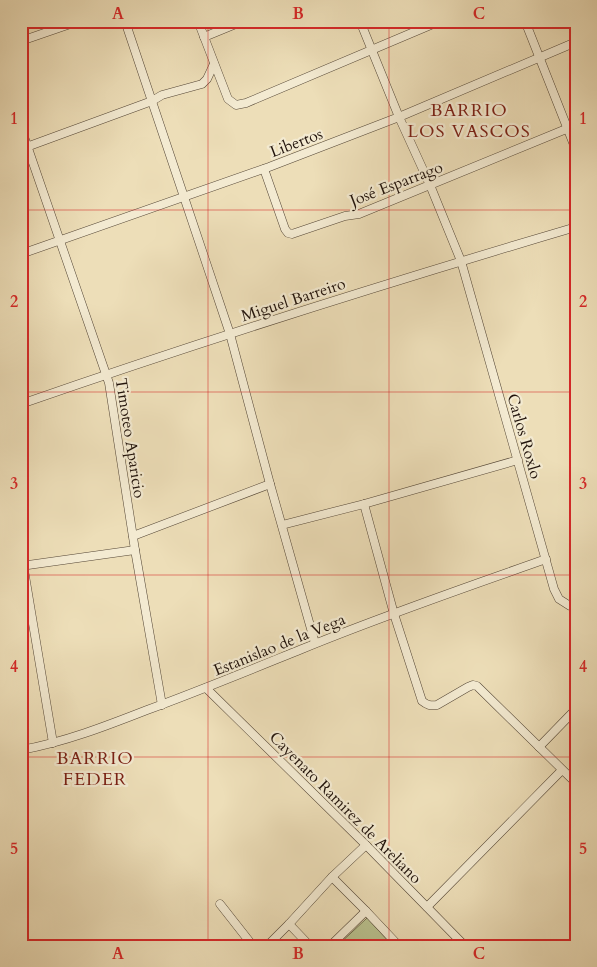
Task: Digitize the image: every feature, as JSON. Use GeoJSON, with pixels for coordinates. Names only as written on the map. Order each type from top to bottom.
{"type":"FeatureCollection","features":[{"type":"Feature","properties":{"kind":"street"},"geometry":{"type":"LineString","coordinates":[[21,41],[79,21]]}},
{"type":"Feature","properties":{"kind":"street"},"geometry":{"type":"LineString","coordinates":[[125,21],[230,334],[315,643]]}},
{"type":"Feature","properties":{"kind":"street"},"geometry":{"type":"LineString","coordinates":[[198,21],[228,99],[236,105],[246,103],[440,21]]}},
{"type":"Feature","properties":{"kind":"street"},"geometry":{"type":"LineString","coordinates":[[204,37],[243,21]]}},
{"type":"Feature","properties":{"kind":"street","name":"Carlos Roxlo"},"geometry":{"type":"LineString","coordinates":[[360,21],[461,261],[554,589],[559,599],[570,606],[576,605]]}},
{"type":"Feature","properties":{"kind":"street"},"geometry":{"type":"LineString","coordinates":[[525,21],[576,150]]}},
{"type":"Feature","properties":{"kind":"street","name":"Libertos"},"geometry":{"type":"LineString","coordinates":[[21,254],[264,169],[399,117],[576,42]]}},
{"type":"Feature","properties":{"kind":"street"},"geometry":{"type":"LineString","coordinates":[[24,148],[152,101],[162,95],[202,84],[207,79],[214,64]]}},
{"type":"Feature","properties":{"kind":"street","name":"José Esparrago"},"geometry":{"type":"LineString","coordinates":[[264,169],[285,229],[288,233],[292,234],[345,216],[359,214],[576,125]]}},
{"type":"Feature","properties":{"kind":"street","name":"Timoteo Aparicio"},"geometry":{"type":"LineString","coordinates":[[21,128],[24,148],[60,241],[109,383],[135,550],[162,704]]}},
{"type":"Feature","properties":{"kind":"street","name":"Miguel Barreiro"},"geometry":{"type":"LineString","coordinates":[[21,404],[230,334],[576,227]]}},
{"type":"Feature","properties":{"kind":"street"},"geometry":{"type":"LineString","coordinates":[[282,525],[364,504],[518,460]]}},
{"type":"Feature","properties":{"kind":"street"},"geometry":{"type":"LineString","coordinates":[[133,536],[270,484]]}},
{"type":"Feature","properties":{"kind":"street"},"geometry":{"type":"LineString","coordinates":[[364,504],[394,614],[422,701],[427,705],[437,705],[468,686],[477,686],[576,783]]}},
{"type":"Feature","properties":{"kind":"street"},"geometry":{"type":"LineString","coordinates":[[22,566],[135,550]]}},
{"type":"Feature","properties":{"kind":"street"},"geometry":{"type":"LineString","coordinates":[[21,552],[53,743]]}},
{"type":"Feature","properties":{"kind":"street","name":"Estanislao de la Vega"},"geometry":{"type":"LineString","coordinates":[[21,750],[53,743],[116,722],[206,688],[315,643],[546,559]]}},
{"type":"Feature","properties":{"kind":"street","name":"Cayenato Ramirez de Areliano"},"geometry":{"type":"LineString","coordinates":[[206,688],[366,845],[465,946]]}},
{"type":"Feature","properties":{"kind":"street"},"geometry":{"type":"LineString","coordinates":[[538,747],[576,709]]}},
{"type":"Feature","properties":{"kind":"street"},"geometry":{"type":"LineString","coordinates":[[427,907],[562,770]]}},
{"type":"Feature","properties":{"kind":"street"},"geometry":{"type":"LineString","coordinates":[[267,946],[332,877],[366,845]]}},
{"type":"Feature","properties":{"kind":"street"},"geometry":{"type":"LineString","coordinates":[[332,877],[399,946]]}},
{"type":"Feature","properties":{"kind":"street"},"geometry":{"type":"LineString","coordinates":[[220,904],[253,946]]}},
{"type":"Feature","properties":{"kind":"street"},"geometry":{"type":"LineString","coordinates":[[330,946],[366,911]]}},
{"type":"Feature","properties":{"kind":"street"},"geometry":{"type":"LineString","coordinates":[[289,924],[310,946]]}},
{"type":"Feature","properties":{"kind":"green space"},"geometry":{"type":"Polygon","coordinates":[[[367,918],[393,946],[337,946],[367,918]]]}},
{"type":"Feature","properties":{"kind":"district","name":"BARRIO LOS VASCOS"},"geometry":{"type":"Point","coordinates":[469,120]}},
{"type":"Feature","properties":{"kind":"district","name":"BARRIO FEDER"},"geometry":{"type":"Point","coordinates":[95,768]}}]}
